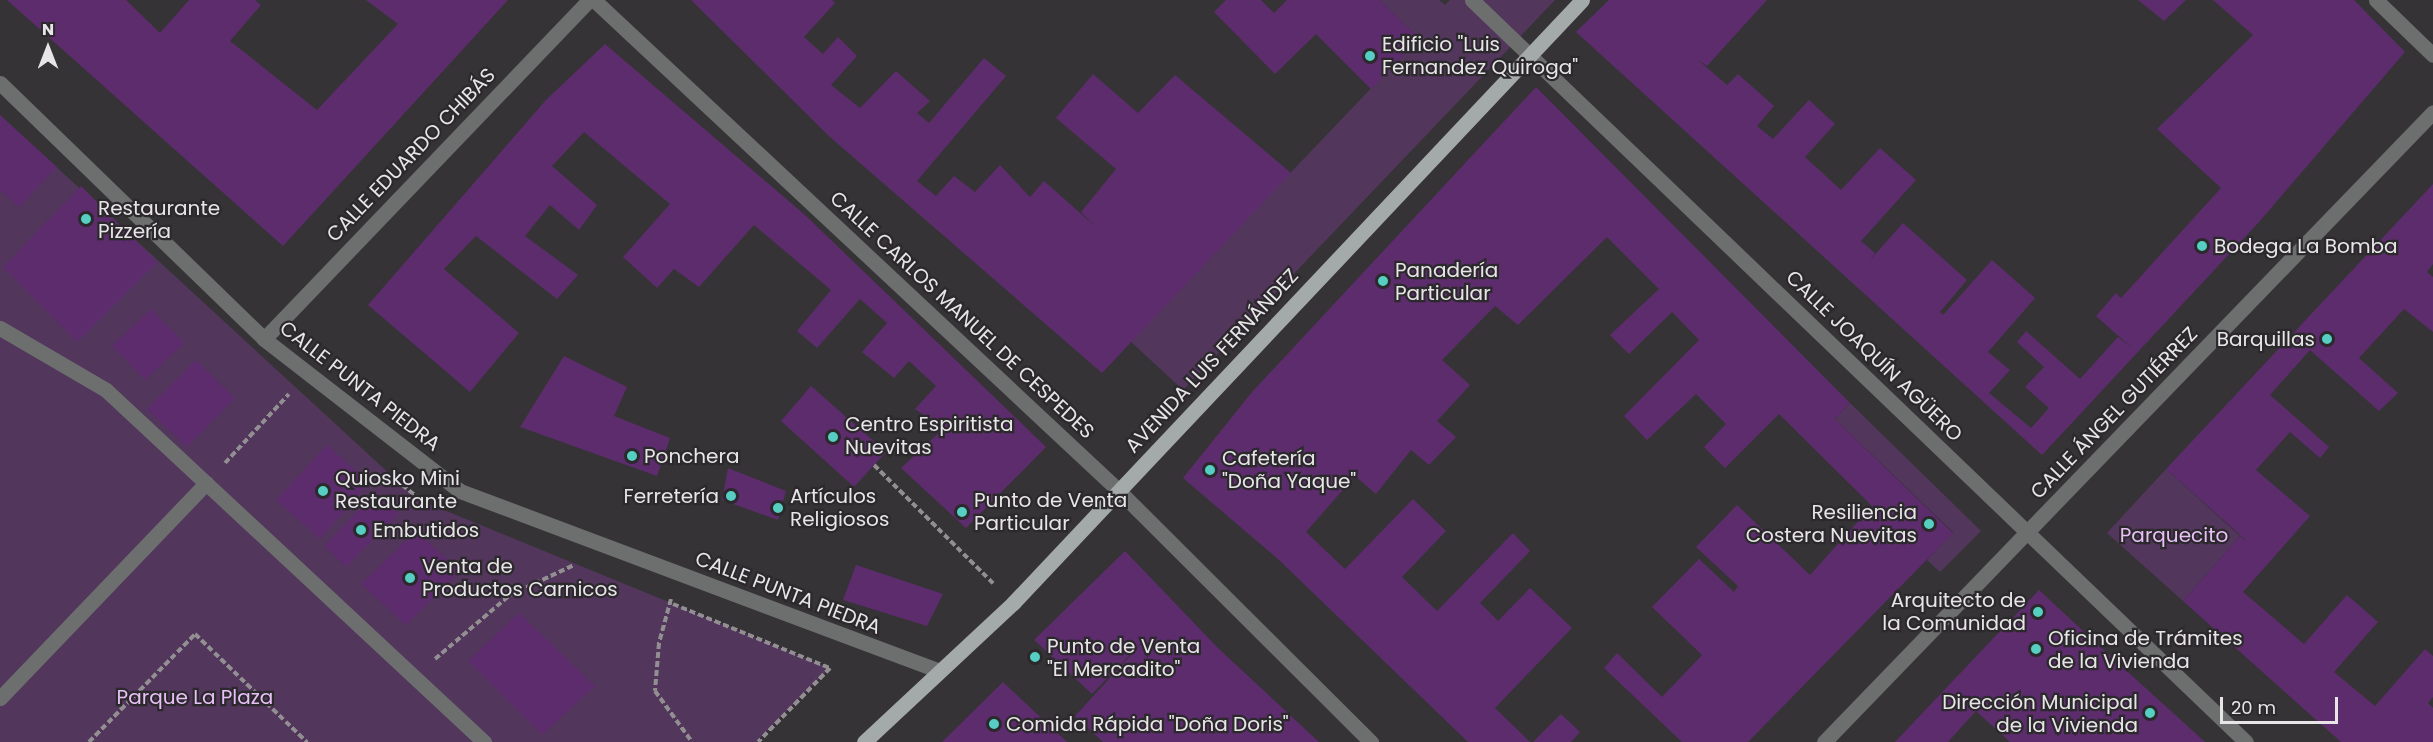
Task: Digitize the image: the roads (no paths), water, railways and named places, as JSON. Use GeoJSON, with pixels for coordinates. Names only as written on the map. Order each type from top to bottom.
{"type":"FeatureCollection","features":[{"type":"Feature","properties":{"kind":"main road","name":"AVENIDA LUIS FERNÁNDEZ"},"geometry":{"type":"LineString","coordinates":[[864,742],[937,670],[1013,603],[1582,0]]}},
{"type":"Feature","properties":{"kind":"street","name":"CALLE EDUARDO CHIBÁS"},"geometry":{"type":"LineString","coordinates":[[264,339],[589,0]]}},
{"type":"Feature","properties":{"kind":"street","name":"CALLE CARLOS MANUEL DE CESPEDES"},"geometry":{"type":"LineString","coordinates":[[594,0],[1119,491],[1371,742]]}},
{"type":"Feature","properties":{"kind":"street","name":"CALLE JOAQUÍN AGÜERO"},"geometry":{"type":"LineString","coordinates":[[1472,0],[2246,742]]}},
{"type":"Feature","properties":{"kind":"street"},"geometry":{"type":"LineString","coordinates":[[2376,0],[2433,55]]}},
{"type":"Feature","properties":{"kind":"street","name":"CALLE PUNTA PIEDRA"},"geometry":{"type":"LineString","coordinates":[[0,83],[264,339],[460,491],[937,670]]}},
{"type":"Feature","properties":{"kind":"street","name":"CALLE ÁNGEL GUTIÉRREZ"},"geometry":{"type":"LineString","coordinates":[[1824,742],[2433,112]]}},
{"type":"Feature","properties":{"kind":"street"},"geometry":{"type":"LineString","coordinates":[[0,328],[106,390],[484,742]]}},
{"type":"Feature","properties":{"kind":"street"},"geometry":{"type":"LineString","coordinates":[[0,698],[206,483]]}},
{"type":"Feature","properties":{"kind":"place","name":"Edificio \"Luis Fernandez Quiroga\""},"geometry":{"type":"Point","coordinates":[1370,56]}},
{"type":"Feature","properties":{"kind":"place","name":"Restaurante Pizzería"},"geometry":{"type":"Point","coordinates":[86,219]}},
{"type":"Feature","properties":{"kind":"place","name":"Bodega La Bomba"},"geometry":{"type":"Point","coordinates":[2202,246]}},
{"type":"Feature","properties":{"kind":"place","name":"Panadería Particular"},"geometry":{"type":"Point","coordinates":[1383,281]}},
{"type":"Feature","properties":{"kind":"place","name":"Barquillas"},"geometry":{"type":"Point","coordinates":[2327,339]}},
{"type":"Feature","properties":{"kind":"place","name":"Centro Espiritista Nuevitas"},"geometry":{"type":"Point","coordinates":[833,437]}},
{"type":"Feature","properties":{"kind":"place","name":"Ponchera"},"geometry":{"type":"Point","coordinates":[632,456]}},
{"type":"Feature","properties":{"kind":"place","name":"Cafetería \"Doña Yaque\""},"geometry":{"type":"Point","coordinates":[1210,470]}},
{"type":"Feature","properties":{"kind":"place","name":"Quiosko Mini Restaurante"},"geometry":{"type":"Point","coordinates":[323,491]}},
{"type":"Feature","properties":{"kind":"place","name":"Ferretería"},"geometry":{"type":"Point","coordinates":[731,496]}},
{"type":"Feature","properties":{"kind":"place","name":"Artículos Religiosos"},"geometry":{"type":"Point","coordinates":[778,508]}},
{"type":"Feature","properties":{"kind":"place","name":"Punto de Venta Particular"},"geometry":{"type":"Point","coordinates":[962,512]}},
{"type":"Feature","properties":{"kind":"place","name":"Resiliencia Costera Nuevitas"},"geometry":{"type":"Point","coordinates":[1929,524]}},
{"type":"Feature","properties":{"kind":"place","name":"Embutidos"},"geometry":{"type":"Point","coordinates":[361,530]}},
{"type":"Feature","properties":{"kind":"place","name":"Venta de Productos Carnicos"},"geometry":{"type":"Point","coordinates":[410,578]}},
{"type":"Feature","properties":{"kind":"place","name":"Arquitecto de la Comunidad"},"geometry":{"type":"Point","coordinates":[2038,612]}},
{"type":"Feature","properties":{"kind":"place","name":"Oficina de Trámites de la Vivienda"},"geometry":{"type":"Point","coordinates":[2036,649]}},
{"type":"Feature","properties":{"kind":"place","name":"Punto de Venta \"El Mercadito\""},"geometry":{"type":"Point","coordinates":[1035,657]}},
{"type":"Feature","properties":{"kind":"place","name":"Dirección Municipal de la Vivienda"},"geometry":{"type":"Point","coordinates":[2150,713]}},
{"type":"Feature","properties":{"kind":"place","name":"Comida Rápida \"Doña Doris\""},"geometry":{"type":"Point","coordinates":[994,724]}},
{"type":"Feature","properties":{"kind":"park label","name":"Parquecito"},"geometry":{"type":"Point","coordinates":[2174,535]}},
{"type":"Feature","properties":{"kind":"park label","name":"Parque La Plaza"},"geometry":{"type":"Point","coordinates":[195,697]}}]}
